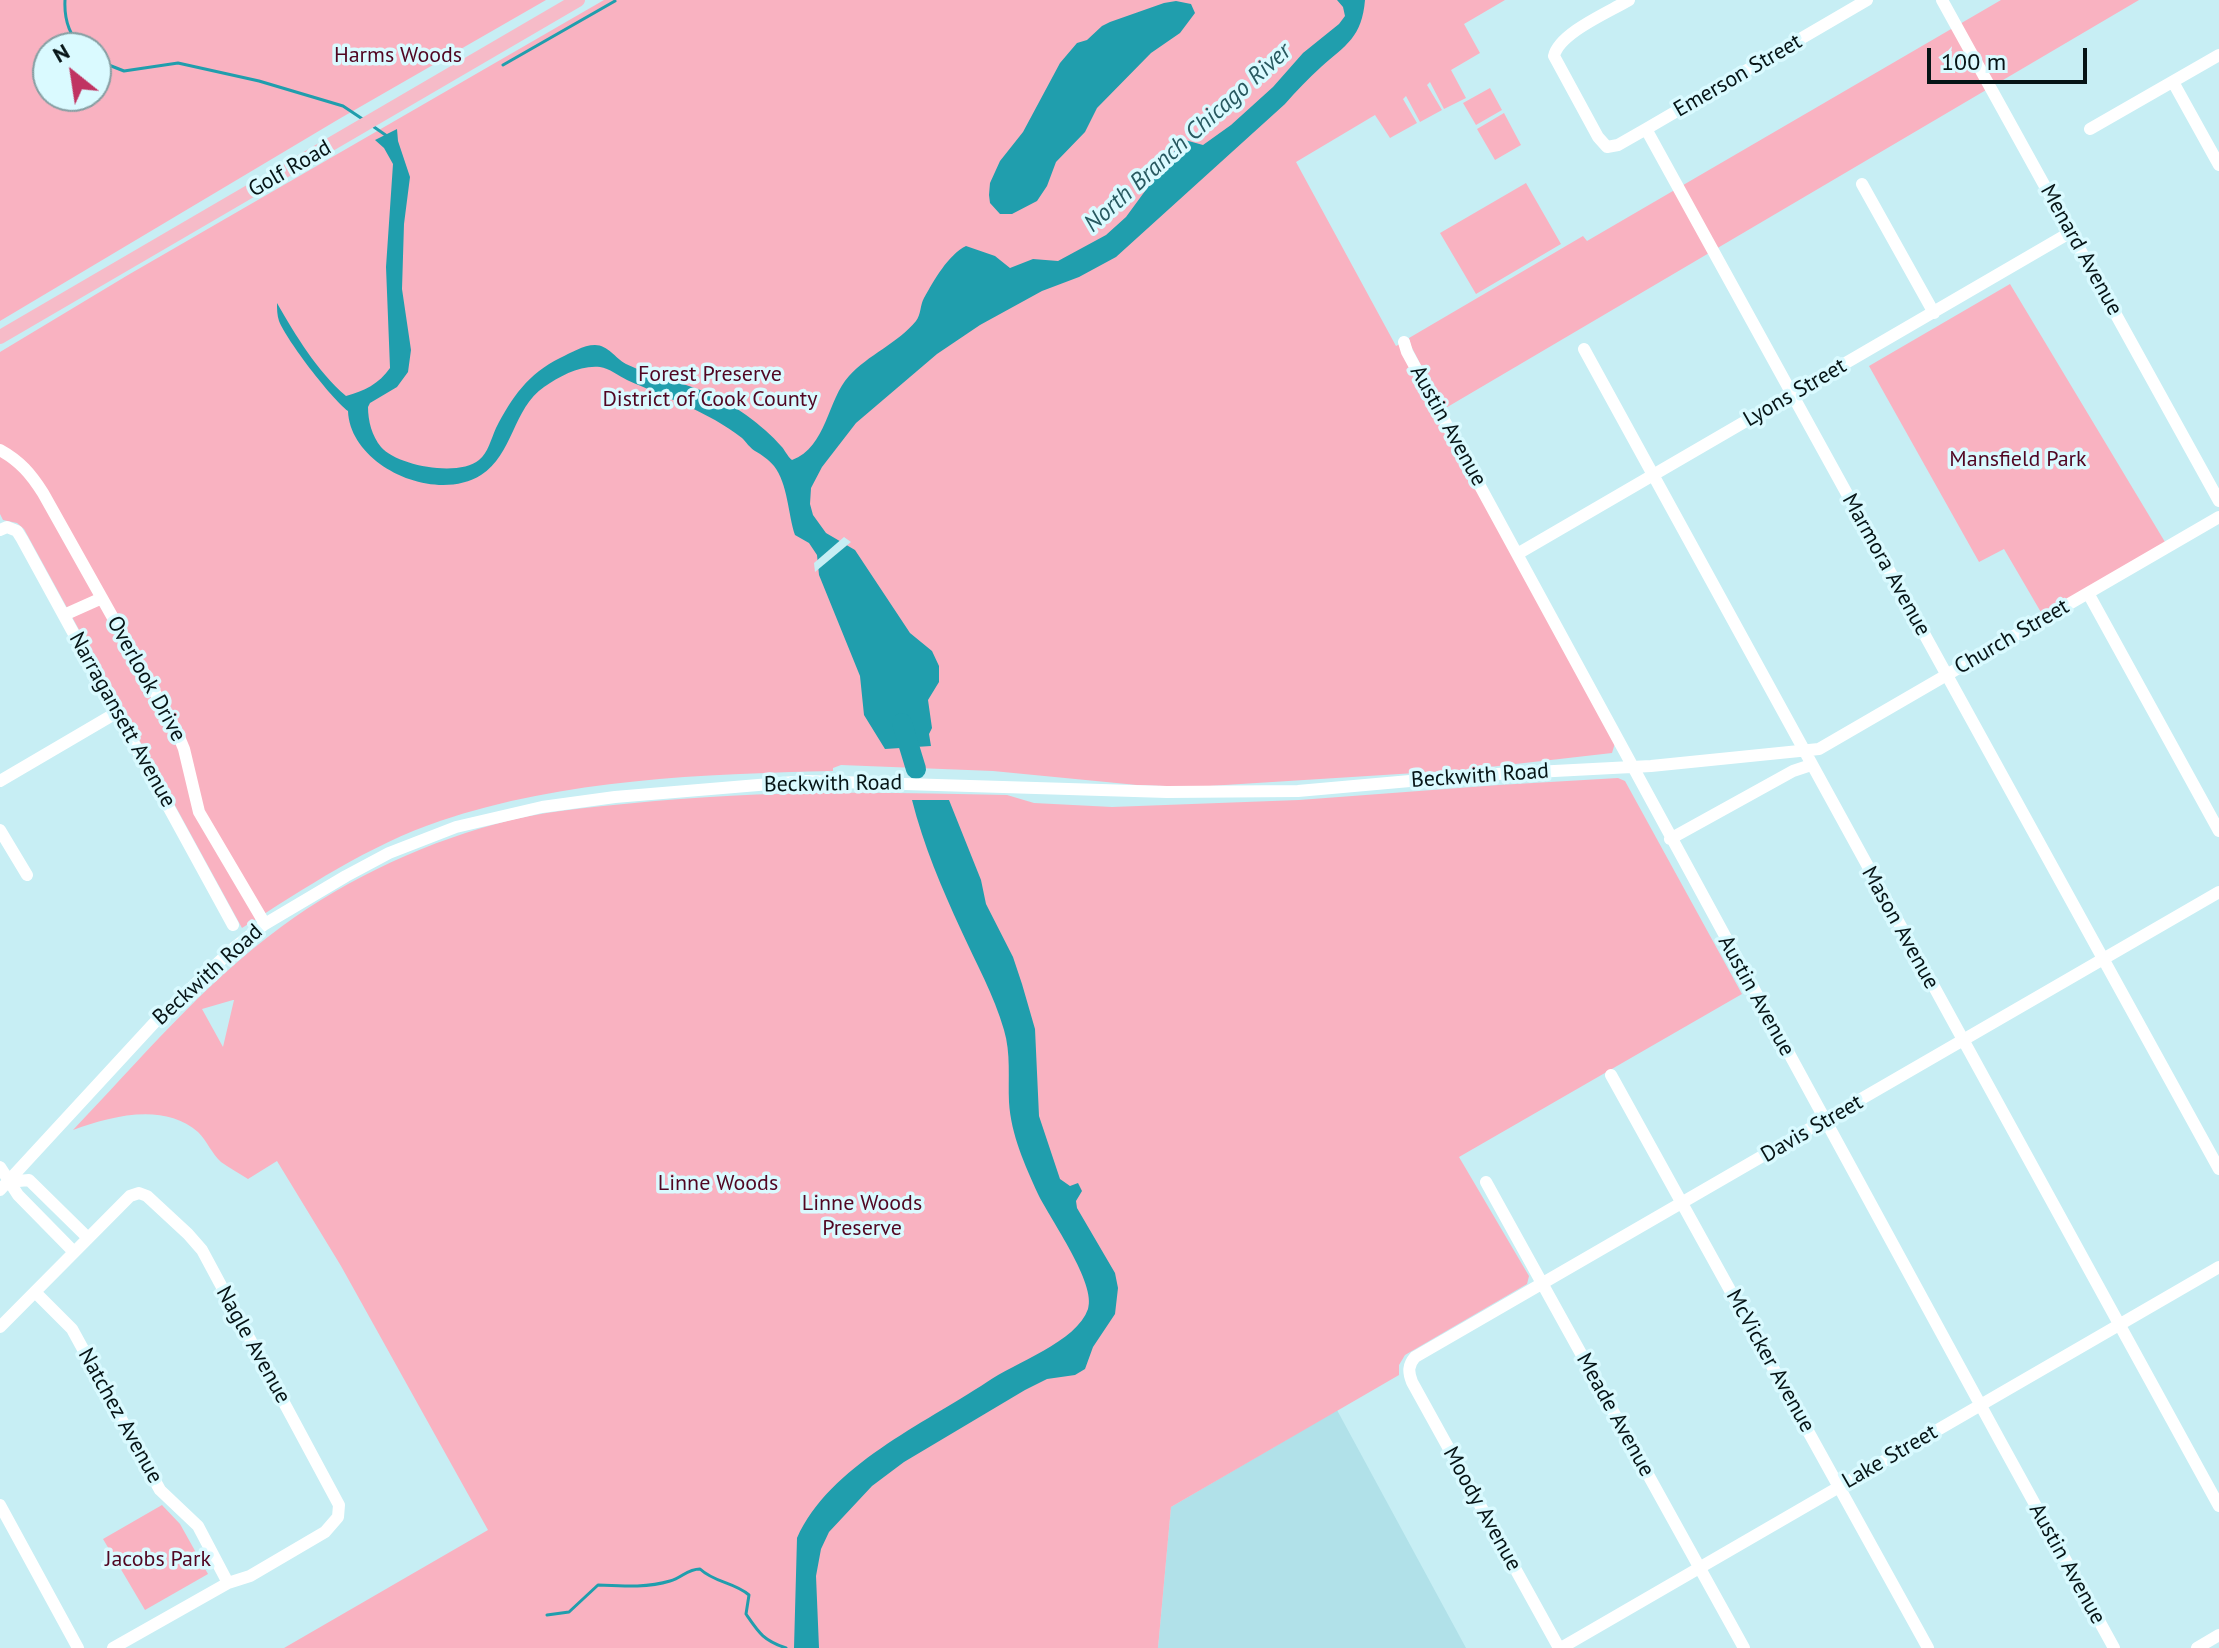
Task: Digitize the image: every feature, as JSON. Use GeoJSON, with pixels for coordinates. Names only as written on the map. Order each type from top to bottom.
{"type":"FeatureCollection","features":[{"type":"Feature","properties":{"kind":"main road","name":"Golf Road"},"geometry":{"type":"LineString","coordinates":[[0,337],[578,0]]}},
{"type":"Feature","properties":{"kind":"street","name":"Emerson Street"},"geometry":{"type":"LineString","coordinates":[[1629,0],[1566,37],[1556,48],[1556,63],[1598,137],[1607,147],[1618,145],[1867,0]]}},
{"type":"Feature","properties":{"kind":"street","name":"Menard Avenue"},"geometry":{"type":"LineString","coordinates":[[1942,0],[2219,501]]}},
{"type":"Feature","properties":{"kind":"street"},"geometry":{"type":"LineString","coordinates":[[2090,129],[2219,55]]}},
{"type":"Feature","properties":{"kind":"street"},"geometry":{"type":"LineString","coordinates":[[2173,82],[2219,165]]}},
{"type":"Feature","properties":{"kind":"street","name":"Marmora Avenue"},"geometry":{"type":"LineString","coordinates":[[1646,129],[2219,1169]]}},
{"type":"Feature","properties":{"kind":"street"},"geometry":{"type":"LineString","coordinates":[[1862,184],[1934,313]]}},
{"type":"Feature","properties":{"kind":"street","name":"Lyons Street"},"geometry":{"type":"LineString","coordinates":[[1519,553],[2071,232]]}},
{"type":"Feature","properties":{"kind":"street","name":"Austin Avenue"},"geometry":{"type":"LineString","coordinates":[[1404,342],[1670,839],[2114,1648]]}},
{"type":"Feature","properties":{"kind":"street","name":"Mason Avenue"},"geometry":{"type":"LineString","coordinates":[[1584,349],[2219,1506]]}},
{"type":"Feature","properties":{"kind":"street","name":"Overlook Drive"},"geometry":{"type":"LineString","coordinates":[[0,450],[16,459],[30,473],[177,732],[199,812],[265,924]]}},
{"type":"Feature","properties":{"kind":"street","name":"Church Street"},"geometry":{"type":"LineString","coordinates":[[1803,750],[1819,749],[2219,517]]}},
{"type":"Feature","properties":{"kind":"street","name":"Narragansett Avenue"},"geometry":{"type":"LineString","coordinates":[[1,530],[7,527],[17,531],[233,925]]}},
{"type":"Feature","properties":{"kind":"street"},"geometry":{"type":"LineString","coordinates":[[2088,593],[2219,831]]}},
{"type":"Feature","properties":{"kind":"street"},"geometry":{"type":"LineString","coordinates":[[64,615],[102,598]]}},
{"type":"Feature","properties":{"kind":"street"},"geometry":{"type":"LineString","coordinates":[[0,781],[116,713]]}},
{"type":"Feature","properties":{"kind":"street","name":"Beckwith Road"},"geometry":{"type":"LineString","coordinates":[[4,1186],[155,1022],[198,980],[265,924],[389,853],[494,816],[615,797],[806,781],[1167,792],[1298,791],[1803,750]]}},
{"type":"Feature","properties":{"kind":"street"},"geometry":{"type":"LineString","coordinates":[[1670,839],[1779,778],[1811,765]]}},
{"type":"Feature","properties":{"kind":"street"},"geometry":{"type":"LineString","coordinates":[[0,830],[27,875]]}},
{"type":"Feature","properties":{"kind":"street","name":"Davis Street"},"geometry":{"type":"LineString","coordinates":[[1409,1369],[1415,1357],[2219,892]]}},
{"type":"Feature","properties":{"kind":"street","name":"McVicker Avenue"},"geometry":{"type":"LineString","coordinates":[[1611,1075],[1928,1648]]}},
{"type":"Feature","properties":{"kind":"street"},"geometry":{"type":"LineString","coordinates":[[0,1167],[4,1186],[74,1252]]}},
{"type":"Feature","properties":{"kind":"street"},"geometry":{"type":"LineString","coordinates":[[0,1327],[88,1238],[29,1180],[4,1186]]}},
{"type":"Feature","properties":{"kind":"street","name":"Meade Avenue"},"geometry":{"type":"LineString","coordinates":[[1486,1182],[1744,1648]]}},
{"type":"Feature","properties":{"kind":"street","name":"Nagle Avenue"},"geometry":{"type":"LineString","coordinates":[[88,1238],[130,1196],[139,1193],[154,1202],[202,1250],[335,1494],[339,1505],[338,1517],[325,1532],[250,1576],[228,1583]]}},
{"type":"Feature","properties":{"kind":"street","name":"Lake Street"},"geometry":{"type":"LineString","coordinates":[[1560,1648],[2219,1267]]}},
{"type":"Feature","properties":{"kind":"street","name":"Natchez Avenue"},"geometry":{"type":"LineString","coordinates":[[35,1292],[72,1329],[160,1490],[198,1526],[228,1583]]}},
{"type":"Feature","properties":{"kind":"street","name":"Moody Avenue"},"geometry":{"type":"LineString","coordinates":[[1409,1369],[1412,1382],[1560,1648]]}},
{"type":"Feature","properties":{"kind":"street"},"geometry":{"type":"LineString","coordinates":[[0,1505],[78,1648]]}},
{"type":"Feature","properties":{"kind":"street"},"geometry":{"type":"LineString","coordinates":[[113,1648],[228,1583]]}},
{"type":"Feature","properties":{"kind":"street"},"geometry":{"type":"LineString","coordinates":[[2197,1648],[2219,1635]]}},
{"type":"Feature","properties":{"kind":"shaded area"},"geometry":{"type":"Polygon","coordinates":[[[1337,1410],[1466,1648],[1158,1648],[1171,1507],[1337,1410]]]}},
{"type":"Feature","properties":{"kind":"green space","name":"Harms Woods"},"geometry":{"type":"Polygon","coordinates":[[[0,0],[546,0],[0,321],[0,0]]]}},
{"type":"Feature","properties":{"kind":"green space","name":"Forest Preserve District of Cook County"},"geometry":{"type":"Polygon","coordinates":[[[604,0],[1505,0],[1464,24],[1480,53],[1451,70],[1466,98],[1444,109],[1430,82],[1427,85],[1442,110],[1420,122],[1406,96],[1403,99],[1417,123],[1390,138],[1375,115],[1296,162],[1396,346],[1400,344],[1615,743],[1612,753],[1463,770],[1193,787],[1137,785],[993,771],[841,765],[833,771],[634,781],[535,796],[440,821],[388,842],[338,868],[242,928],[24,529],[17,523],[3,520],[0,514],[0,352],[604,0]]]}},
{"type":"Feature","properties":{"kind":"green space"},"geometry":{"type":"Polygon","coordinates":[[[2001,0],[2139,0],[1444,409],[1409,338],[1583,236],[1587,241],[2001,0]]]}},
{"type":"Feature","properties":{"kind":"green space"},"geometry":{"type":"Polygon","coordinates":[[[1490,88],[1502,110],[1476,125],[1463,103],[1490,88]]]}},
{"type":"Feature","properties":{"kind":"green space"},"geometry":{"type":"Polygon","coordinates":[[[1504,113],[1521,145],[1495,160],[1477,129],[1504,113]]]}},
{"type":"Feature","properties":{"kind":"green space"},"geometry":{"type":"Polygon","coordinates":[[[1526,183],[1561,244],[1476,294],[1440,233],[1526,183]]]}},
{"type":"Feature","properties":{"kind":"green space","name":"Mansfield Park"},"geometry":{"type":"Polygon","coordinates":[[[2010,284],[2165,542],[2042,614],[2004,549],[1979,562],[1869,366],[2010,284]]]}},
{"type":"Feature","properties":{"kind":"green space","name":"Linne Woods Preserve"},"geometry":{"type":"Polygon","coordinates":[[[1618,778],[1625,781],[1742,994],[1459,1157],[1529,1276],[1527,1284],[1405,1355],[1399,1365],[1399,1375],[1171,1507],[1158,1648],[284,1648],[488,1530],[341,1266],[277,1161],[248,1179],[221,1162],[198,1132],[184,1123],[154,1114],[104,1120],[73,1130],[199,998],[281,927],[362,876],[421,849],[511,820],[583,808],[699,797],[831,793],[1007,795],[1034,803],[1112,807],[1299,800],[1618,778]],[[234,1000],[202,1009],[223,1047],[234,1000]]]}},
{"type":"Feature","properties":{"kind":"green space","name":"Jacobs Park"},"geometry":{"type":"Polygon","coordinates":[[[162,1505],[180,1524],[208,1574],[145,1610],[103,1539],[162,1505]]]}},
{"type":"Feature","properties":{"kind":"water"},"geometry":{"type":"Polygon","coordinates":[[[1337,0],[1365,0],[1356,32],[1285,104],[1116,257],[1079,277],[1042,291],[980,325],[937,354],[856,423],[822,467],[811,488],[813,515],[826,533],[855,550],[910,633],[932,651],[939,666],[939,682],[928,700],[931,746],[885,749],[864,715],[860,676],[819,575],[817,555],[809,543],[795,535],[779,473],[769,461],[729,429],[607,369],[585,368],[557,379],[534,396],[500,456],[481,475],[462,483],[441,485],[419,482],[379,463],[363,448],[352,431],[348,411],[310,369],[279,321],[277,303],[316,364],[346,396],[371,386],[390,368],[386,267],[393,164],[375,140],[397,129],[410,177],[404,224],[402,289],[411,350],[408,372],[397,387],[368,407],[373,433],[389,454],[428,467],[458,468],[470,465],[485,454],[508,406],[530,379],[560,358],[595,345],[604,347],[636,368],[726,402],[766,431],[792,460],[813,445],[849,376],[916,321],[932,284],[959,250],[966,246],[995,256],[1010,268],[1033,259],[1058,261],[1106,235],[1126,217],[1181,142],[1185,140],[1203,145],[1231,125],[1273,87],[1303,53],[1339,24],[1345,16],[1337,0]]]}},
{"type":"Feature","properties":{"kind":"water"},"geometry":{"type":"Polygon","coordinates":[[[1176,1],[1191,4],[1195,13],[1180,33],[1151,53],[1097,108],[1085,132],[1056,162],[1047,186],[1037,201],[1012,214],[1000,214],[990,203],[990,183],[1000,161],[1023,132],[1060,63],[1077,43],[1087,40],[1102,26],[1176,1]]]}},
{"type":"Feature","properties":{"kind":"water"},"geometry":{"type":"Polygon","coordinates":[[[912,800],[949,800],[981,880],[986,904],[1013,957],[1035,1029],[1039,1116],[1060,1179],[1070,1186],[1078,1183],[1082,1191],[1076,1201],[1077,1208],[1115,1273],[1118,1288],[1115,1314],[1093,1347],[1085,1369],[1075,1375],[1047,1379],[1025,1390],[904,1462],[872,1486],[829,1532],[821,1549],[816,1576],[819,1648],[794,1648],[797,1538],[812,1512],[832,1489],[881,1448],[1058,1342],[1082,1321],[1088,1309],[1086,1284],[1038,1194],[1019,1150],[1010,1114],[1004,1030],[934,866],[912,800]]]}},
{"type":"Feature","properties":{"kind":"pier"},"geometry":{"type":"Polygon","coordinates":[[[844,537],[851,542],[815,572],[814,563],[844,537]]]}},
{"type":"Feature","properties":{"kind":"waterway"},"geometry":{"type":"LineString","coordinates":[[65,0],[65,14],[71,32]]}},
{"type":"Feature","properties":{"kind":"waterway"},"geometry":{"type":"LineString","coordinates":[[503,65],[615,1]]}},
{"type":"Feature","properties":{"kind":"waterway"},"geometry":{"type":"LineString","coordinates":[[112,66],[124,71],[178,63],[259,81],[343,106],[364,120]]}},
{"type":"Feature","properties":{"kind":"waterway"},"geometry":{"type":"LineString","coordinates":[[374,127],[387,136]]}},
{"type":"Feature","properties":{"kind":"waterway","name":"North Branch Chicago River"},"geometry":{"type":"LineString","coordinates":[[902,723],[916,769]]}},
{"type":"Feature","properties":{"kind":"waterway"},"geometry":{"type":"LineString","coordinates":[[547,1615],[569,1612],[598,1585],[652,1585],[700,1569],[749,1595],[746,1614],[767,1639],[786,1648]]}},
{"type":"Feature","properties":{"kind":"park label","name":"Linne Woods"},"geometry":{"type":"Point","coordinates":[718,1184]}}]}
